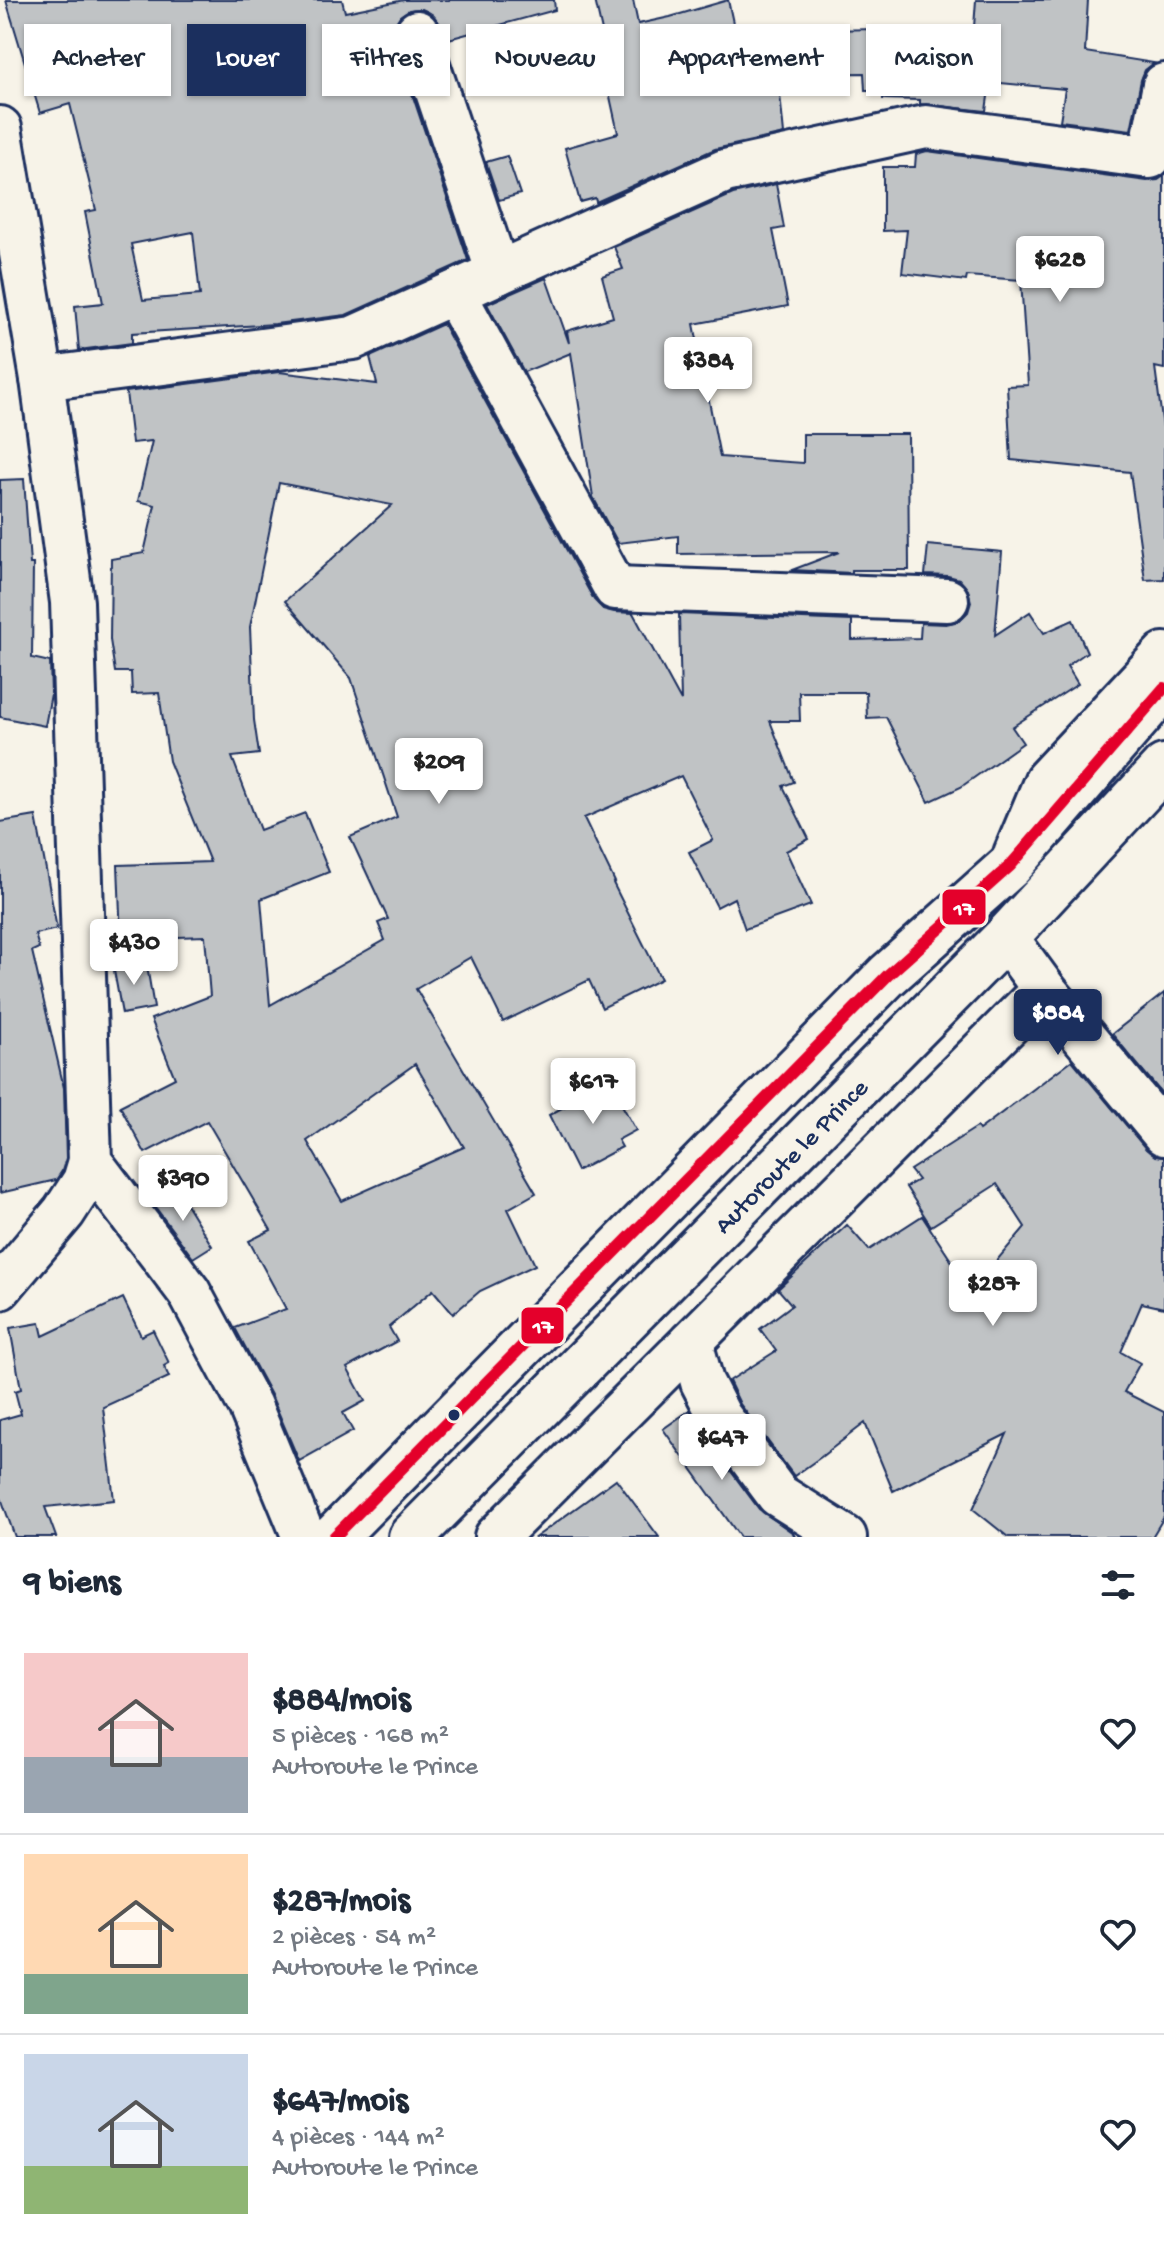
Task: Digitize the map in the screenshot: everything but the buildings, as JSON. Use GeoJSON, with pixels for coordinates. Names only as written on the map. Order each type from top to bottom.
{"type":"FeatureCollection","features":[{"type":"Feature","properties":{"kind":"main road"},"geometry":{"type":"LineString","coordinates":[[334,1537],[888,975],[1010,866],[1164,688]]}},
{"type":"Feature","properties":{"kind":"main road","name":"Autoroute le Prince"},"geometry":{"type":"LineString","coordinates":[[411,1537],[1006,937],[1164,767]]}},
{"type":"Feature","properties":{"kind":"street"},"geometry":{"type":"LineString","coordinates":[[42,379],[353,338],[725,171],[926,127],[1150,157],[1164,85]]}},
{"type":"Feature","properties":{"kind":"street"},"geometry":{"type":"LineString","coordinates":[[439,96],[498,273]]}},
{"type":"Feature","properties":{"kind":"street"},"geometry":{"type":"LineString","coordinates":[[0,128],[14,300],[42,379],[72,602],[90,1161],[84,1181],[64,1212],[0,1288]]}},
{"type":"Feature","properties":{"kind":"street"},"geometry":{"type":"LineString","coordinates":[[454,293],[615,588],[947,600]]}},
{"type":"Feature","properties":{"kind":"street"},"geometry":{"type":"LineString","coordinates":[[1010,866],[1046,780],[1164,654]]}},
{"type":"Feature","properties":{"kind":"street"},"geometry":{"type":"LineString","coordinates":[[1006,937],[1044,989],[1164,1134]]}},
{"type":"Feature","properties":{"kind":"street"},"geometry":{"type":"LineString","coordinates":[[496,1537],[1044,989]]}},
{"type":"Feature","properties":{"kind":"street"},"geometry":{"type":"LineString","coordinates":[[90,1161],[189,1292],[250,1406],[304,1537]]}},
{"type":"Feature","properties":{"kind":"street"},"geometry":{"type":"LineString","coordinates":[[691,1342],[702,1382],[720,1417],[778,1495],[845,1537]]}},
{"type":"Feature","properties":{"kind":"transit line","name":"17"},"geometry":{"type":"LineString","coordinates":[[334,1537],[888,975],[1010,866],[1164,688]]}}]}
